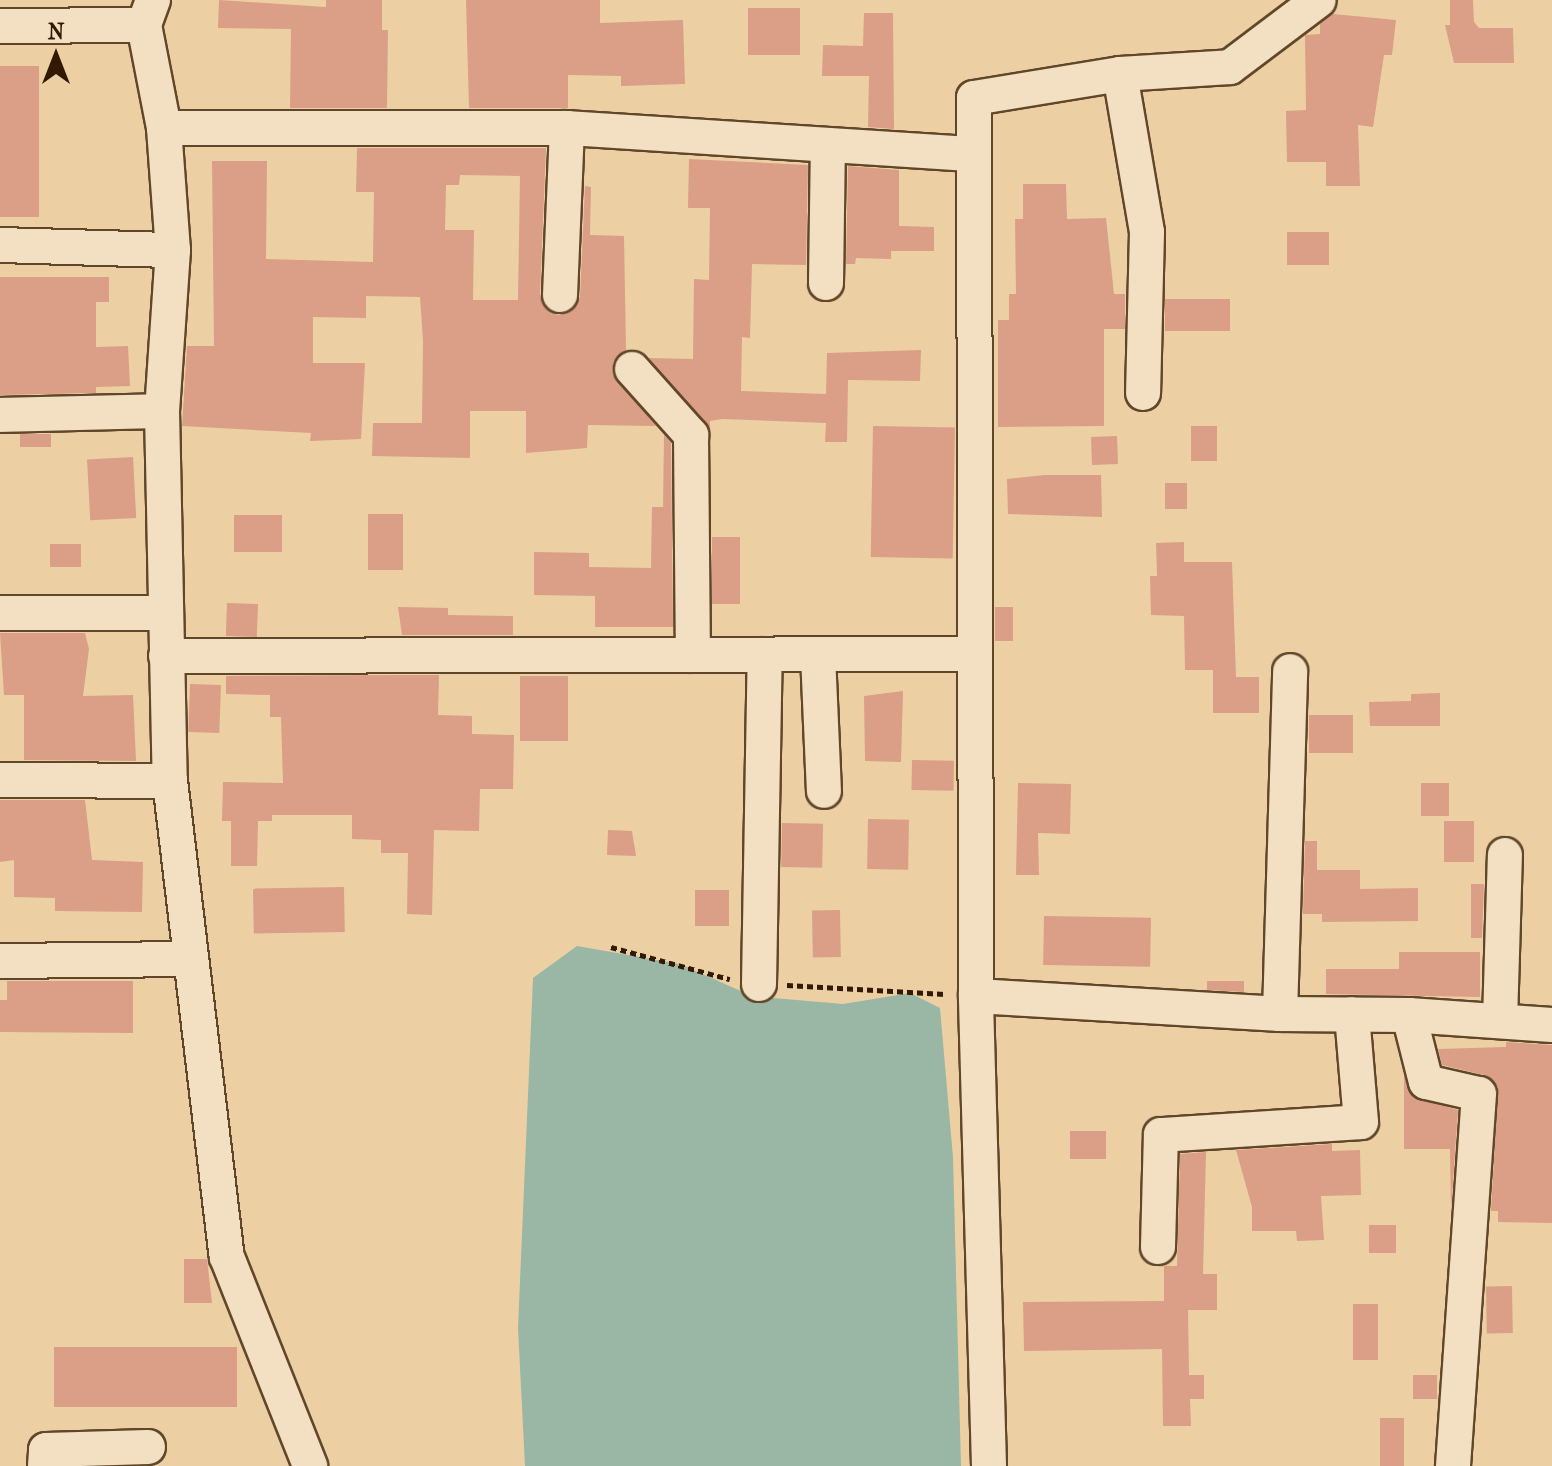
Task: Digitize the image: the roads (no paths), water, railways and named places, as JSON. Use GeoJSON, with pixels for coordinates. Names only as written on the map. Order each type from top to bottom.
{"type":"FeatureCollection","features":[{"type":"Feature","properties":{"kind":"street"},"geometry":{"type":"LineString","coordinates":[[989,1466],[976,996],[974,98],[1120,74],[1230,67],[1319,0]]}},
{"type":"Feature","properties":{"kind":"street"},"geometry":{"type":"LineString","coordinates":[[0,26],[148,12],[164,128],[173,250],[162,411],[170,781],[227,1257],[310,1466]]}},
{"type":"Feature","properties":{"kind":"street"},"geometry":{"type":"LineString","coordinates":[[1120,74],[1147,232],[1143,393]]}},
{"type":"Feature","properties":{"kind":"street"},"geometry":{"type":"LineString","coordinates":[[164,128],[567,128],[972,154]]}},
{"type":"Feature","properties":{"kind":"street"},"geometry":{"type":"LineString","coordinates":[[560,295],[567,128]]}},
{"type":"Feature","properties":{"kind":"street"},"geometry":{"type":"LineString","coordinates":[[826,283],[828,145]]}},
{"type":"Feature","properties":{"kind":"street"},"geometry":{"type":"LineString","coordinates":[[0,245],[173,250]]}},
{"type":"Feature","properties":{"kind":"street"},"geometry":{"type":"LineString","coordinates":[[632,369],[691,435],[693,655]]}},
{"type":"Feature","properties":{"kind":"street"},"geometry":{"type":"LineString","coordinates":[[0,415],[162,411]]}},
{"type":"Feature","properties":{"kind":"street"},"geometry":{"type":"LineString","coordinates":[[0,613],[164,613]]}},
{"type":"Feature","properties":{"kind":"street"},"geometry":{"type":"LineString","coordinates":[[166,656],[975,654]]}},
{"type":"Feature","properties":{"kind":"street"},"geometry":{"type":"LineString","coordinates":[[759,984],[765,655]]}},
{"type":"Feature","properties":{"kind":"street"},"geometry":{"type":"LineString","coordinates":[[818,655],[824,791]]}},
{"type":"Feature","properties":{"kind":"street"},"geometry":{"type":"LineString","coordinates":[[1280,1014],[1290,671]]}},
{"type":"Feature","properties":{"kind":"street"},"geometry":{"type":"LineString","coordinates":[[0,780],[170,781]]}},
{"type":"Feature","properties":{"kind":"street"},"geometry":{"type":"LineString","coordinates":[[1500,1021],[1505,855]]}},
{"type":"Feature","properties":{"kind":"street"},"geometry":{"type":"LineString","coordinates":[[0,961],[191,959]]}},
{"type":"Feature","properties":{"kind":"street"},"geometry":{"type":"LineString","coordinates":[[976,996],[1280,1014],[1409,1015],[1552,1025]]}},
{"type":"Feature","properties":{"kind":"street"},"geometry":{"type":"LineString","coordinates":[[1158,1247],[1161,1135],[1361,1122],[1352,1014]]}},
{"type":"Feature","properties":{"kind":"street"},"geometry":{"type":"LineString","coordinates":[[1409,1015],[1426,1082],[1479,1094],[1453,1466]]}},
{"type":"Feature","properties":{"kind":"street"},"geometry":{"type":"LineString","coordinates":[[45,1466],[46,1450],[148,1447]]}}]}
